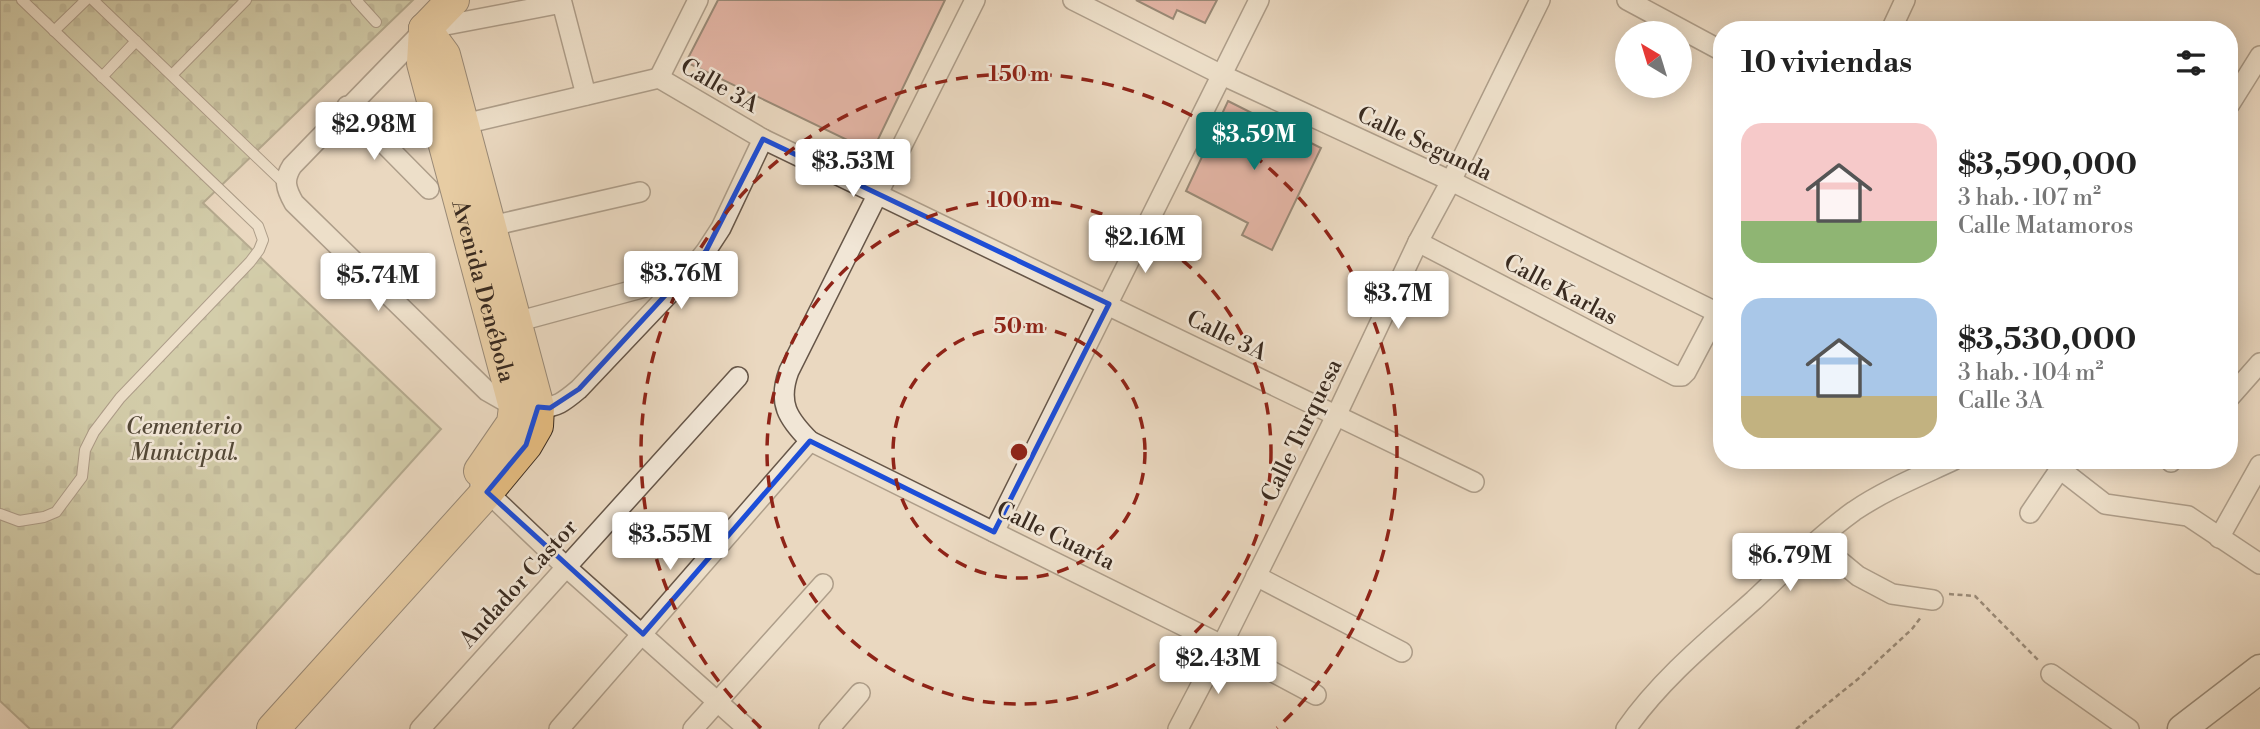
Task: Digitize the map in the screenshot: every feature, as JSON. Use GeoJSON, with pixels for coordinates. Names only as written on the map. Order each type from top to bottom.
{"type":"FeatureCollection","features":[{"type":"Feature","properties":{"kind":"main road"},"geometry":{"type":"LineString","coordinates":[[425,29],[453,0]]}},
{"type":"Feature","properties":{"kind":"main road","name":"Avenida Denébola"},"geometry":{"type":"LineString","coordinates":[[262,727],[481,485],[513,424],[526,407],[516,322],[464,124],[444,55],[425,29]]}},
{"type":"Feature","properties":{"kind":"main road","name":"Avenida Denébola"},"geometry":{"type":"LineString","coordinates":[[425,29],[423,63],[526,407]]}},
{"type":"Feature","properties":{"kind":"main road"},"geometry":{"type":"LineString","coordinates":[[2182,729],[2260,669]]}},
{"type":"Feature","properties":{"kind":"street"},"geometry":{"type":"LineString","coordinates":[[464,124],[659,78],[698,0]]}},
{"type":"Feature","properties":{"kind":"street"},"geometry":{"type":"LineString","coordinates":[[877,195],[975,0]]}},
{"type":"Feature","properties":{"kind":"street","name":"Calle Segunda"},"geometry":{"type":"LineString","coordinates":[[1073,0],[1222,75],[1451,181],[1713,311]]}},
{"type":"Feature","properties":{"kind":"street"},"geometry":{"type":"LineString","coordinates":[[994,532],[1259,0]]}},
{"type":"Feature","properties":{"kind":"street","name":"Calle Turquesa"},"geometry":{"type":"LineString","coordinates":[[1178,729],[1336,416],[1418,242],[1540,0]]}},
{"type":"Feature","properties":{"kind":"street"},"geometry":{"type":"LineString","coordinates":[[1627,0],[1713,46]]}},
{"type":"Feature","properties":{"kind":"street"},"geometry":{"type":"LineString","coordinates":[[1895,21],[1905,0]]}},
{"type":"Feature","properties":{"kind":"street"},"geometry":{"type":"LineString","coordinates":[[526,407],[487,391],[294,203],[285,185],[286,175],[348,106],[425,29],[562,3],[586,95]]}},
{"type":"Feature","properties":{"kind":"street"},"geometry":{"type":"LineString","coordinates":[[2238,91],[2260,56]]}},
{"type":"Feature","properties":{"kind":"street","name":"Calle 3A"},"geometry":{"type":"LineString","coordinates":[[659,78],[763,139],[1474,482]]}},
{"type":"Feature","properties":{"kind":"street"},"geometry":{"type":"LineString","coordinates":[[348,106],[429,190]]}},
{"type":"Feature","properties":{"kind":"street","name":"Avenida Denébola"},"geometry":{"type":"LineString","coordinates":[[526,407],[550,408],[564,402],[687,275],[721,228],[763,139]]}},
{"type":"Feature","properties":{"kind":"street"},"geometry":{"type":"LineString","coordinates":[[491,226],[640,192]]}},
{"type":"Feature","properties":{"kind":"street","name":"Calle Cuarta"},"geometry":{"type":"LineString","coordinates":[[877,195],[782,389],[785,407],[794,425],[810,441],[1222,645],[1316,695]]}},
{"type":"Feature","properties":{"kind":"street","name":"Calle Karlas"},"geometry":{"type":"LineString","coordinates":[[1418,242],[1676,376],[1682,376],[1713,324]]}},
{"type":"Feature","properties":{"kind":"street"},"geometry":{"type":"LineString","coordinates":[[516,322],[687,275]]}},
{"type":"Feature","properties":{"kind":"street"},"geometry":{"type":"LineString","coordinates":[[2238,388],[2260,363]]}},
{"type":"Feature","properties":{"kind":"street","name":"Andador Castor"},"geometry":{"type":"LineString","coordinates":[[420,729],[738,377]]}},
{"type":"Feature","properties":{"kind":"street"},"geometry":{"type":"LineString","coordinates":[[559,729],[810,441]]}},
{"type":"Feature","properties":{"kind":"street"},"geometry":{"type":"LineString","coordinates":[[2219,538],[2260,465]]}},
{"type":"Feature","properties":{"kind":"street"},"geometry":{"type":"LineString","coordinates":[[1626,729],[1669,677],[1853,512],[1892,489],[1935,469]]}},
{"type":"Feature","properties":{"kind":"street"},"geometry":{"type":"LineString","coordinates":[[2029,513],[2059,469]]}},
{"type":"Feature","properties":{"kind":"street"},"geometry":{"type":"LineString","coordinates":[[2066,469],[2105,504],[2188,516],[2260,564]]}},
{"type":"Feature","properties":{"kind":"street"},"geometry":{"type":"LineString","coordinates":[[481,485],[565,566],[748,729]]}},
{"type":"Feature","properties":{"kind":"street"},"geometry":{"type":"LineString","coordinates":[[1808,550],[1835,557],[1858,576],[1892,594],[1933,600]]}},
{"type":"Feature","properties":{"kind":"street"},"geometry":{"type":"LineString","coordinates":[[1256,576],[1402,652]]}},
{"type":"Feature","properties":{"kind":"street"},"geometry":{"type":"LineString","coordinates":[[694,729],[822,584]]}},
{"type":"Feature","properties":{"kind":"street"},"geometry":{"type":"LineString","coordinates":[[2051,674],[2129,729]]}},
{"type":"Feature","properties":{"kind":"street"},"geometry":{"type":"LineString","coordinates":[[829,729],[860,692]]}},
{"type":"Feature","properties":{"kind":"lane"},"geometry":{"type":"LineString","coordinates":[[0,514],[19,520],[44,517],[56,512],[82,477],[85,450],[94,432],[120,398],[250,262],[263,240],[258,226],[22,0]]}},
{"type":"Feature","properties":{"kind":"lane"},"geometry":{"type":"LineString","coordinates":[[54,32],[86,0]]}},
{"type":"Feature","properties":{"kind":"lane"},"geometry":{"type":"LineString","coordinates":[[93,0],[285,185]]}},
{"type":"Feature","properties":{"kind":"lane"},"geometry":{"type":"LineString","coordinates":[[172,75],[246,0]]}},
{"type":"Feature","properties":{"kind":"lane"},"geometry":{"type":"LineString","coordinates":[[356,0],[376,22]]}},
{"type":"Feature","properties":{"kind":"lane"},"geometry":{"type":"LineString","coordinates":[[102,77],[136,41]]}},
{"type":"Feature","properties":{"kind":"path"},"geometry":{"type":"LineString","coordinates":[[1796,729],[1858,679],[1912,629],[1933,600],[1945,594],[1975,596],[2051,674]]}},
{"type":"Feature","properties":{"kind":"highlighted area"},"geometry":{"type":"Polygon","coordinates":[[[763,139],[1109,304],[994,532],[810,441],[643,634],[487,492],[526,445],[538,407],[550,408],[579,389],[706,251],[763,139]]]}},
{"type":"Feature","properties":{"kind":"green space","name":"Cementerio Municipal."},"geometry":{"type":"Polygon","coordinates":[[[0,0],[413,0],[203,203],[441,429],[171,729],[30,729],[0,701],[0,0]]]}},
{"type":"Feature","properties":{"kind":"building"},"geometry":{"type":"Polygon","coordinates":[[[718,0],[945,0],[872,152],[686,62],[718,0]]]}},
{"type":"Feature","properties":{"kind":"building"},"geometry":{"type":"Polygon","coordinates":[[[1136,0],[1217,0],[1205,23],[1177,10],[1173,19],[1136,0]]]}},
{"type":"Feature","properties":{"kind":"building"},"geometry":{"type":"Polygon","coordinates":[[[1228,101],[1321,148],[1272,250],[1242,235],[1248,223],[1186,191],[1228,101]]]}}]}
